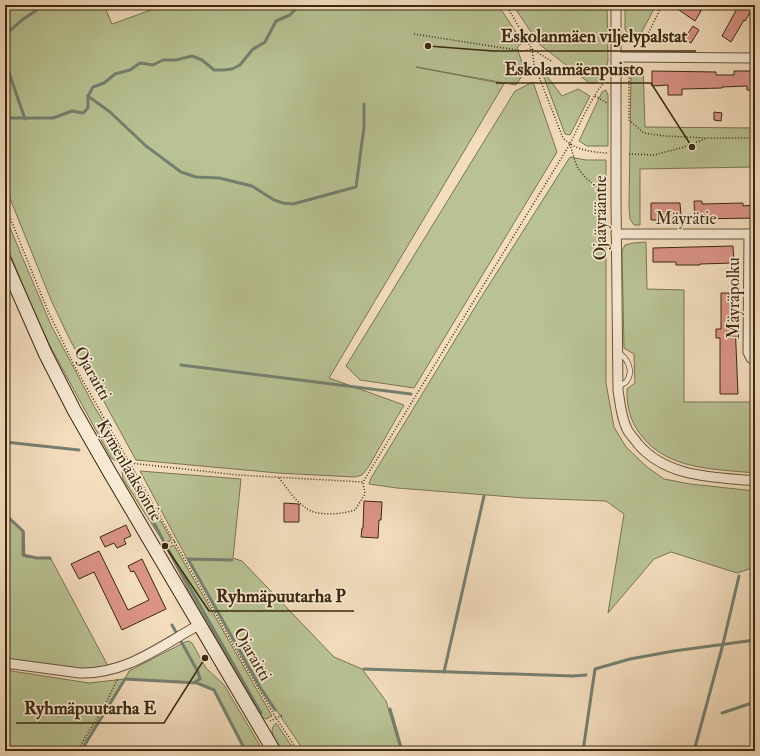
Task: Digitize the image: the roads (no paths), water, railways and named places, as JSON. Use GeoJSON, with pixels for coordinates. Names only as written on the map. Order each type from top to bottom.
{"type":"FeatureCollection","features":[{"type":"Feature","properties":{"kind":"main road","name":"Kymenlaaksontie"},"geometry":{"type":"LineString","coordinates":[[5,262],[45,353],[74,410],[274,751]]}},
{"type":"Feature","properties":{"kind":"street","name":"Ojaäyrääntie"},"geometry":{"type":"LineString","coordinates":[[616,5],[621,58],[617,79],[616,234],[618,386],[622,414],[627,430],[642,448],[658,462],[676,470],[695,475],[755,481]]}},
{"type":"Feature","properties":{"kind":"street"},"geometry":{"type":"LineString","coordinates":[[621,58],[755,58]]}},
{"type":"Feature","properties":{"kind":"street","name":"Mäyrätie"},"geometry":{"type":"LineString","coordinates":[[616,234],[752,234]]}},
{"type":"Feature","properties":{"kind":"street","name":"Mäyräpolku"},"geometry":{"type":"LineString","coordinates":[[752,234],[748,352],[755,360]]}},
{"type":"Feature","properties":{"kind":"street"},"geometry":{"type":"LineString","coordinates":[[5,663],[80,673],[96,673],[121,667],[156,650],[199,625]]}},
{"type":"Feature","properties":{"kind":"waterway"},"geometry":{"type":"LineString","coordinates":[[5,35],[22,20],[44,5]]}},
{"type":"Feature","properties":{"kind":"waterway"},"geometry":{"type":"LineString","coordinates":[[5,118],[53,118],[72,111],[83,113],[88,108],[88,96],[93,87],[104,83],[115,74],[130,70],[140,63],[153,65],[163,60],[176,60],[192,56],[202,60],[214,70],[232,69],[240,65],[253,49],[265,42],[276,21],[290,15],[299,5]]}},
{"type":"Feature","properties":{"kind":"waterway"},"geometry":{"type":"LineString","coordinates":[[5,61],[25,119]]}},
{"type":"Feature","properties":{"kind":"waterway"},"geometry":{"type":"LineString","coordinates":[[88,96],[110,112],[146,146],[181,172],[196,177],[219,178],[252,186],[274,200],[293,204],[356,187],[364,127],[364,104]]}},
{"type":"Feature","properties":{"kind":"waterway"},"geometry":{"type":"LineString","coordinates":[[181,365],[411,394]]}},
{"type":"Feature","properties":{"kind":"waterway"},"geometry":{"type":"LineString","coordinates":[[5,442],[79,450]]}},
{"type":"Feature","properties":{"kind":"waterway"},"geometry":{"type":"LineString","coordinates":[[127,472],[164,542]]}},
{"type":"Feature","properties":{"kind":"waterway"},"geometry":{"type":"LineString","coordinates":[[444,672],[484,496]]}},
{"type":"Feature","properties":{"kind":"waterway"},"geometry":{"type":"LineString","coordinates":[[5,518],[9,518],[23,531],[23,555],[37,558],[50,558]]}},
{"type":"Feature","properties":{"kind":"waterway"},"geometry":{"type":"LineString","coordinates":[[169,551],[261,713]]}},
{"type":"Feature","properties":{"kind":"waterway"},"geometry":{"type":"LineString","coordinates":[[232,560],[188,559],[260,687],[275,710]]}},
{"type":"Feature","properties":{"kind":"waterway"},"geometry":{"type":"LineString","coordinates":[[694,751],[723,644],[739,576]]}},
{"type":"Feature","properties":{"kind":"waterway"},"geometry":{"type":"LineString","coordinates":[[172,625],[198,672],[200,679],[195,682]]}},
{"type":"Feature","properties":{"kind":"waterway"},"geometry":{"type":"LineString","coordinates":[[583,751],[595,669],[630,659],[674,651],[755,640]]}},
{"type":"Feature","properties":{"kind":"waterway"},"geometry":{"type":"LineString","coordinates":[[364,669],[573,676],[586,675]]}},
{"type":"Feature","properties":{"kind":"waterway"},"geometry":{"type":"LineString","coordinates":[[81,751],[125,679],[197,683],[214,690],[243,746]]}},
{"type":"Feature","properties":{"kind":"waterway"},"geometry":{"type":"LineString","coordinates":[[722,713],[755,702]]}},
{"type":"Feature","properties":{"kind":"waterway"},"geometry":{"type":"LineString","coordinates":[[390,709],[402,751]]}},
{"type":"Feature","properties":{"kind":"place","name":"Eskolanmäen viljelypalstat"},"geometry":{"type":"Point","coordinates":[428,46]}},
{"type":"Feature","properties":{"kind":"place","name":"Eskolanmäenpuisto"},"geometry":{"type":"Point","coordinates":[692,147]}},
{"type":"Feature","properties":{"kind":"place","name":"Ryhmäpuutarha P"},"geometry":{"type":"Point","coordinates":[165,546]}},
{"type":"Feature","properties":{"kind":"place","name":"Ryhmäpuutarha E"},"geometry":{"type":"Point","coordinates":[205,658]}}]}
